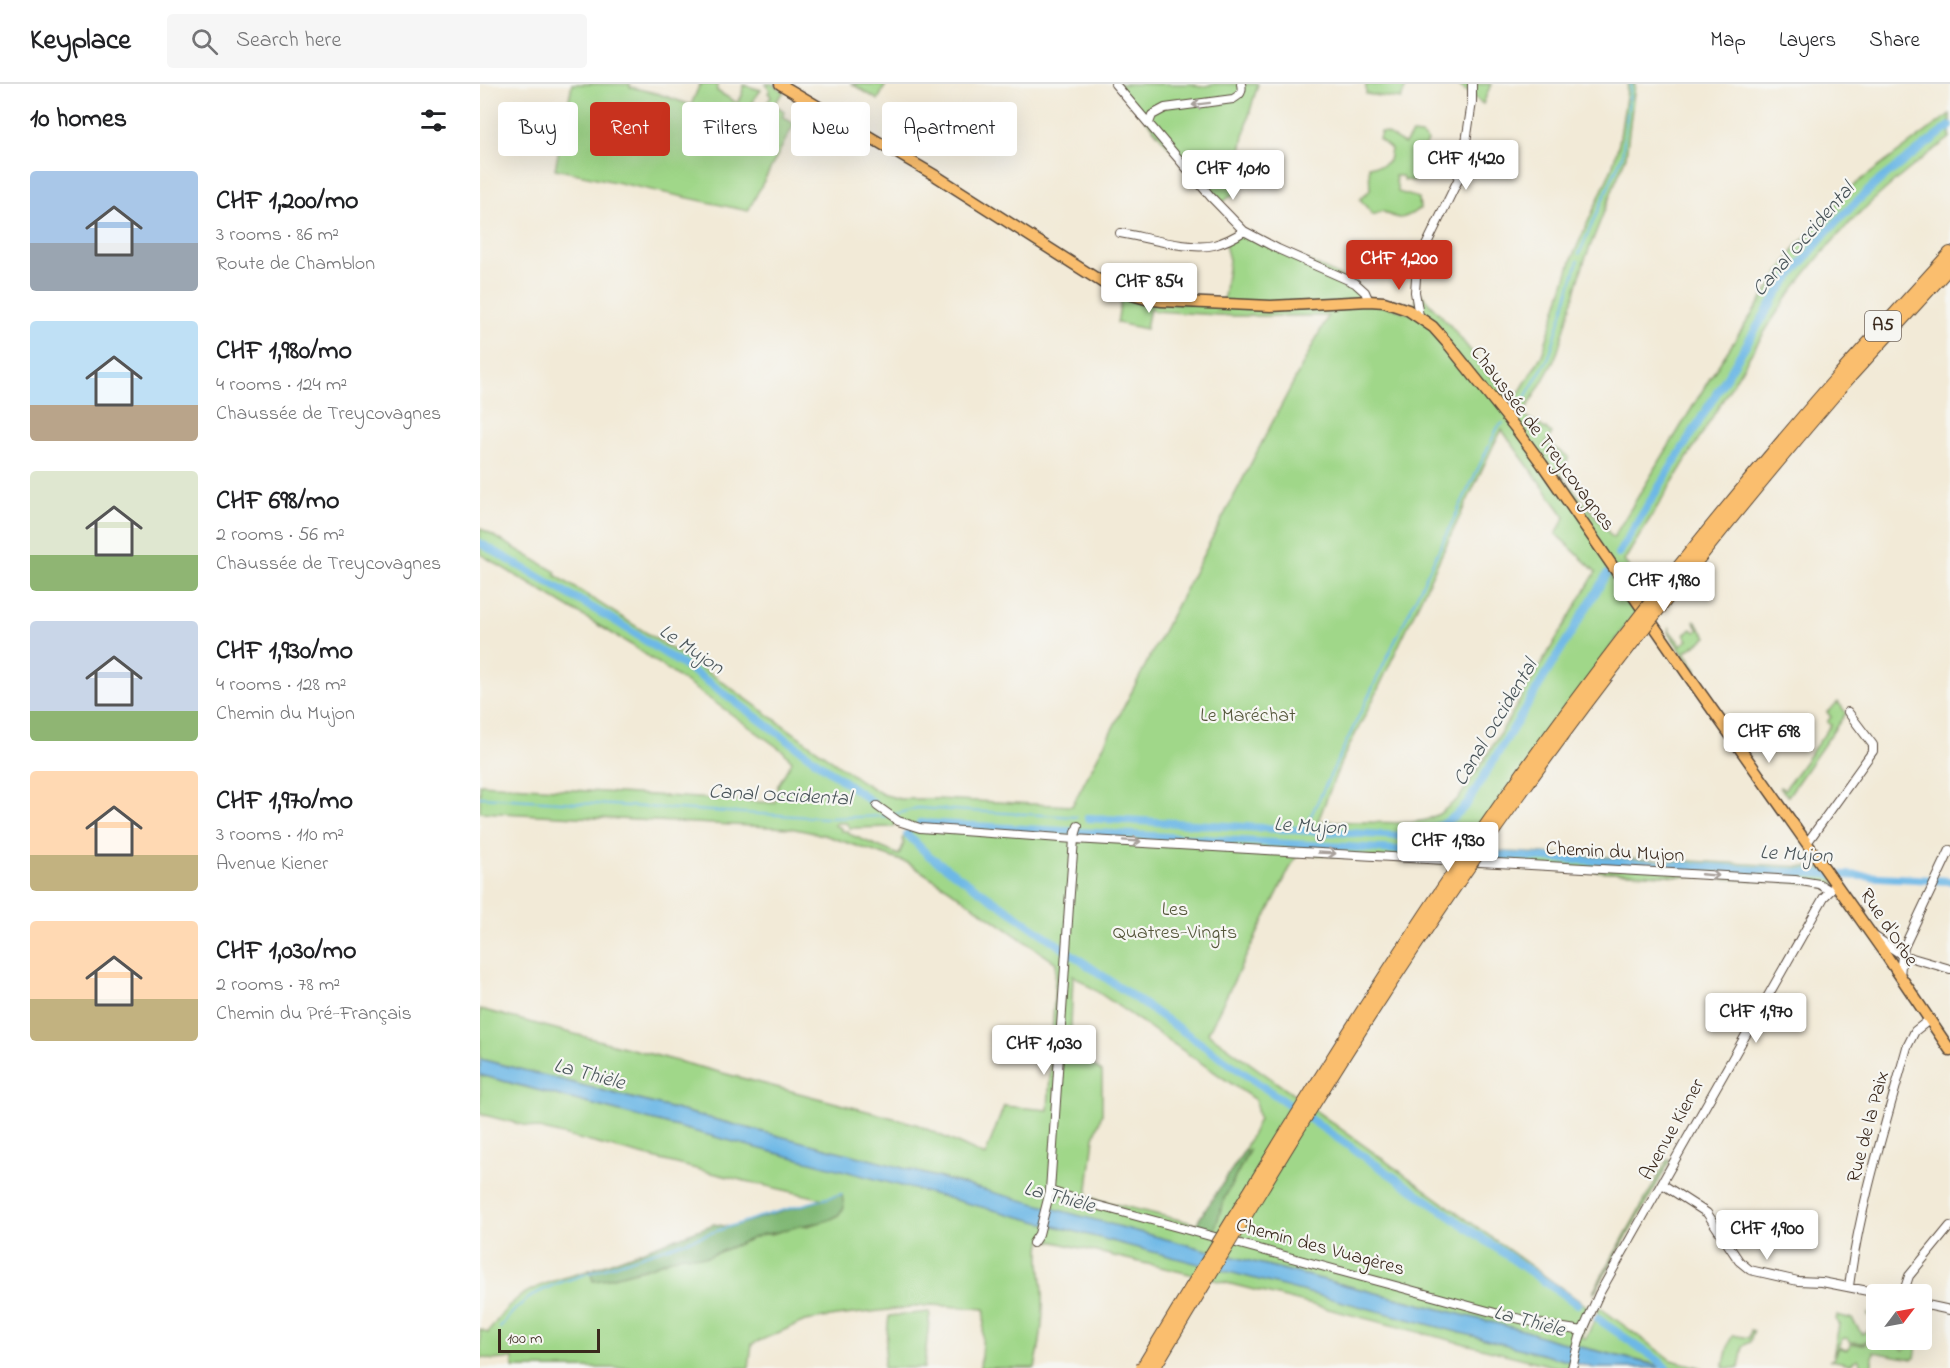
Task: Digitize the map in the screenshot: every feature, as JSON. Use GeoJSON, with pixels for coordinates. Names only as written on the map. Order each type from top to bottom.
{"type":"FeatureCollection","features":[{"type":"Feature","properties":{"kind":"highway","name":"A5"},"geometry":{"type":"LineString","coordinates":[[1142,1368],[1263,1168],[1365,1006],[1468,850],[1551,734],[1635,622],[1746,484],[1847,366],[1950,253]]}},
{"type":"Feature","properties":{"kind":"highway","name":"A5"},"geometry":{"type":"LineString","coordinates":[[1154,1368],[1391,983],[1455,886],[1532,777],[1643,627],[1726,523],[1847,380],[1950,267]]}},
{"type":"Feature","properties":{"kind":"main road","name":"Chaussée de Treycovagnes"},"geometry":{"type":"LineString","coordinates":[[780,84],[955,188],[1105,284],[1125,293],[1162,302],[1223,305],[1295,306],[1370,301],[1396,305],[1419,316],[1449,345],[1514,426],[1825,868],[1833,885]]}},
{"type":"Feature","properties":{"kind":"main road","name":"Rue d'Orbe"},"geometry":{"type":"LineString","coordinates":[[1833,885],[1888,958],[1950,1050]]}},
{"type":"Feature","properties":{"kind":"street"},"geometry":{"type":"LineString","coordinates":[[1115,84],[1244,231],[1354,283],[1365,292],[1370,301]]}},
{"type":"Feature","properties":{"kind":"street"},"geometry":{"type":"LineString","coordinates":[[1149,123],[1152,115],[1165,108],[1233,99],[1239,96],[1242,90],[1241,84]]}},
{"type":"Feature","properties":{"kind":"street"},"geometry":{"type":"LineString","coordinates":[[1419,316],[1415,292],[1417,264],[1460,171],[1472,84]]}},
{"type":"Feature","properties":{"kind":"street"},"geometry":{"type":"LineString","coordinates":[[1120,232],[1203,246],[1224,241],[1244,231]]}},
{"type":"Feature","properties":{"kind":"street"},"geometry":{"type":"LineString","coordinates":[[1807,843],[1874,751],[1873,746],[1848,712]]}},
{"type":"Feature","properties":{"kind":"street","name":"Chemin du Mujon"},"geometry":{"type":"LineString","coordinates":[[877,806],[906,825],[920,828],[1074,839],[1795,880],[1833,885]]}},
{"type":"Feature","properties":{"kind":"street"},"geometry":{"type":"LineString","coordinates":[[1034,1243],[1039,1234],[1049,1193],[1064,962],[1074,839],[1078,826]]}},
{"type":"Feature","properties":{"kind":"street"},"geometry":{"type":"LineString","coordinates":[[1900,976],[1902,955],[1933,887],[1947,863],[1950,850]]}},
{"type":"Feature","properties":{"kind":"street","name":"Avenue Kiener"},"geometry":{"type":"LineString","coordinates":[[1572,1368],[1582,1334],[1599,1294],[1762,1004],[1833,885]]}},
{"type":"Feature","properties":{"kind":"street"},"geometry":{"type":"LineString","coordinates":[[1870,933],[1902,955],[1950,969]]}},
{"type":"Feature","properties":{"kind":"street"},"geometry":{"type":"LineString","coordinates":[[1888,958],[1902,955]]}},
{"type":"Feature","properties":{"kind":"street","name":"Rue de la Paix"},"geometry":{"type":"LineString","coordinates":[[1849,1286],[1871,1178],[1907,1047],[1915,1031],[1929,1020]]}},
{"type":"Feature","properties":{"kind":"street"},"geometry":{"type":"LineString","coordinates":[[1662,1184],[1707,1213],[1739,1261],[1750,1270],[1798,1281],[1822,1282],[1866,1290]]}},
{"type":"Feature","properties":{"kind":"street","name":"Chemin des Vuagères"},"geometry":{"type":"LineString","coordinates":[[1049,1193],[1499,1314],[1582,1334]]}},
{"type":"Feature","properties":{"kind":"street"},"geometry":{"type":"LineString","coordinates":[[1906,1284],[1950,1226]]}},
{"type":"Feature","properties":{"kind":"street"},"geometry":{"type":"LineString","coordinates":[[1932,1306],[1950,1310]]}},
{"type":"Feature","properties":{"kind":"green space"},"geometry":{"type":"Polygon","coordinates":[[[572,84],[630,84],[630,87],[682,102],[682,156],[777,156],[748,211],[555,169],[558,156],[578,156],[578,102],[568,102],[572,84]]]}},
{"type":"Feature","properties":{"kind":"green space"},"geometry":{"type":"Polygon","coordinates":[[[700,84],[717,84],[717,91],[735,102],[692,102],[700,84]]]}},
{"type":"Feature","properties":{"kind":"green space"},"geometry":{"type":"Polygon","coordinates":[[[766,84],[772,84],[784,92],[776,102],[767,102],[771,96],[766,84]]]}},
{"type":"Feature","properties":{"kind":"green space"},"geometry":{"type":"Polygon","coordinates":[[[852,84],[886,84],[878,100],[852,84]]]}},
{"type":"Feature","properties":{"kind":"green space"},"geometry":{"type":"Polygon","coordinates":[[[1115,84],[1192,84],[1200,87],[1215,84],[1241,84],[1242,89],[1246,84],[1258,84],[1244,137],[1236,192],[1219,205],[1115,84]]]}},
{"type":"Feature","properties":{"kind":"green space"},"geometry":{"type":"Polygon","coordinates":[[[1366,84],[1407,84],[1401,99],[1366,94],[1366,84]]]}},
{"type":"Feature","properties":{"kind":"green space"},"geometry":{"type":"Polygon","coordinates":[[[1457,84],[1491,84],[1483,104],[1457,84]]]}},
{"type":"Feature","properties":{"kind":"green space"},"geometry":{"type":"Polygon","coordinates":[[[1628,84],[1635,84],[1626,156],[1584,262],[1558,351],[1523,415],[1552,433],[1546,443],[1569,457],[1561,474],[1613,538],[1712,375],[1796,247],[1849,189],[1950,114],[1950,138],[1898,178],[1852,220],[1791,292],[1772,320],[1624,561],[1649,593],[1469,850],[1825,868],[1837,885],[1299,854],[1208,1033],[1592,1310],[1581,1337],[1586,1338],[1595,1319],[1661,1366],[1552,1340],[1526,1331],[1210,1251],[953,1181],[480,1059],[480,1009],[916,1124],[985,1156],[1004,1106],[1048,1110],[1056,963],[908,863],[824,835],[790,828],[480,812],[480,784],[775,803],[778,785],[792,761],[783,751],[633,646],[480,554],[480,528],[556,572],[555,575],[710,673],[882,794],[900,799],[1072,806],[1328,316],[1233,316],[1154,311],[1150,307],[1146,329],[1117,323],[1121,301],[1125,293],[1223,305],[1229,260],[1224,241],[1244,231],[1355,283],[1370,301],[1418,316],[1416,299],[1421,294],[1449,324],[1513,403],[1542,355],[1572,258],[1612,168],[1619,143],[1628,84]],[[1502,430],[1341,762],[1318,821],[1410,823],[1426,820],[1439,814],[1459,798],[1489,752],[1596,572],[1556,534],[1565,517],[1502,430]],[[898,821],[893,827],[850,828],[846,823],[834,825],[841,828],[841,831],[848,831],[849,834],[899,855],[904,843],[902,839],[913,827],[898,821]],[[1073,975],[1070,1050],[1102,1072],[1102,1114],[1094,1138],[1087,1197],[1196,1224],[1213,1235],[1224,1199],[1249,1151],[1244,1151],[1259,1119],[1255,1100],[1073,975]]]}},
{"type":"Feature","properties":{"kind":"green space"},"geometry":{"type":"Polygon","coordinates":[[[743,85],[761,90],[752,102],[738,102],[742,96],[743,85]]]}},
{"type":"Feature","properties":{"kind":"green space"},"geometry":{"type":"Polygon","coordinates":[[[779,108],[784,111],[783,117],[791,122],[791,130],[779,152],[779,108]]]}},
{"type":"Feature","properties":{"kind":"green space"},"geometry":{"type":"Polygon","coordinates":[[[1381,132],[1405,144],[1412,134],[1421,135],[1428,141],[1419,160],[1423,175],[1414,181],[1395,176],[1398,192],[1419,198],[1420,209],[1405,217],[1397,218],[1382,211],[1373,215],[1360,199],[1370,190],[1369,166],[1381,166],[1389,161],[1391,149],[1379,139],[1381,132]]]}},
{"type":"Feature","properties":{"kind":"green space"},"geometry":{"type":"Polygon","coordinates":[[[1695,621],[1707,637],[1685,652],[1697,670],[1695,671],[1668,632],[1670,627],[1669,630],[1681,645],[1688,640],[1684,634],[1692,629],[1695,632],[1699,630],[1695,621]]]}},
{"type":"Feature","properties":{"kind":"green space"},"geometry":{"type":"Polygon","coordinates":[[[1838,702],[1846,713],[1788,796],[1779,787],[1785,789],[1831,725],[1827,722],[1831,717],[1827,712],[1838,702]]]}},
{"type":"Feature","properties":{"kind":"green space"},"geometry":{"type":"Polygon","coordinates":[[[480,1075],[1573,1362],[1572,1368],[1560,1368],[1211,1279],[1042,1239],[1040,1258],[1043,1311],[1035,1368],[980,1368],[985,1309],[932,1305],[805,1321],[752,1344],[749,1368],[513,1368],[513,1358],[493,1360],[480,1357],[480,1329],[488,1333],[510,1305],[527,1292],[544,1284],[590,1270],[593,1281],[602,1280],[647,1268],[682,1255],[707,1257],[763,1234],[772,1234],[800,1225],[808,1226],[838,1216],[841,1194],[823,1199],[480,1114],[480,1075]]]}},
{"type":"Feature","properties":{"kind":"green space"},"geometry":{"type":"Polygon","coordinates":[[[1249,1150],[1224,1199],[1213,1236],[1196,1224],[1244,1151],[1249,1150]]]}},
{"type":"Feature","properties":{"kind":"green space"},"geometry":{"type":"Polygon","coordinates":[[[1668,1159],[1670,1161],[1668,1165],[1594,1293],[1594,1290],[1668,1159]]]}},
{"type":"Feature","properties":{"kind":"green space"},"geometry":{"type":"Polygon","coordinates":[[[842,1194],[844,1208],[829,1220],[763,1234],[707,1257],[682,1255],[647,1268],[593,1281],[590,1270],[714,1224],[729,1227],[842,1194]]]}},
{"type":"Feature","properties":{"kind":"green space"},"geometry":{"type":"Polygon","coordinates":[[[1599,1307],[1671,1360],[1703,1368],[1669,1368],[1597,1314],[1599,1307]]]}},
{"type":"Feature","properties":{"kind":"green space"},"geometry":{"type":"Polygon","coordinates":[[[930,1312],[924,1368],[883,1368],[889,1316],[930,1312]]]}},
{"type":"Feature","properties":{"kind":"green space"},"geometry":{"type":"Polygon","coordinates":[[[1837,1315],[1852,1319],[1862,1334],[1866,1332],[1866,1340],[1863,1343],[1851,1342],[1847,1338],[1842,1339],[1833,1356],[1839,1325],[1836,1320],[1837,1315]]]}},
{"type":"Feature","properties":{"kind":"green space"},"geometry":{"type":"Polygon","coordinates":[[[1751,1330],[1754,1331],[1750,1342],[1743,1346],[1739,1368],[1723,1368],[1733,1335],[1749,1338],[1751,1330]]]}},
{"type":"Feature","properties":{"kind":"green space"},"geometry":{"type":"Polygon","coordinates":[[[1851,1344],[1865,1344],[1866,1350],[1916,1350],[1915,1358],[1874,1352],[1871,1368],[1863,1368],[1858,1359],[1850,1364],[1831,1360],[1834,1359],[1839,1347],[1846,1350],[1851,1344]]]}},
{"type":"Feature","properties":{"kind":"water"},"geometry":{"type":"Polygon","coordinates":[[[480,1059],[895,1166],[1210,1251],[1667,1368],[1594,1368],[480,1075],[480,1059]]]}},
{"type":"Feature","properties":{"kind":"waterway"},"geometry":{"type":"LineString","coordinates":[[1579,254],[1622,156],[1631,84]]}},
{"type":"Feature","properties":{"kind":"waterway","name":"Canal Occidental"},"geometry":{"type":"LineString","coordinates":[[1618,554],[1779,291],[1826,233],[1853,205],[1881,179],[1950,126]]}},
{"type":"Feature","properties":{"kind":"waterway"},"geometry":{"type":"LineString","coordinates":[[1515,414],[1549,357],[1578,261]]}},
{"type":"Feature","properties":{"kind":"waterway"},"geometry":{"type":"LineString","coordinates":[[1304,830],[1498,427],[1503,423]]}},
{"type":"Feature","properties":{"kind":"waterway","name":"Le Mujon"},"geometry":{"type":"LineString","coordinates":[[480,543],[617,622],[707,681],[872,802]]}},
{"type":"Feature","properties":{"kind":"waterway","name":"Canal Occidental"},"geometry":{"type":"LineString","coordinates":[[1088,818],[1400,836],[1420,833],[1437,827],[1467,804],[1607,574]]}},
{"type":"Feature","properties":{"kind":"waterway","name":"Canal Occidental"},"geometry":{"type":"LineString","coordinates":[[480,797],[826,818],[887,816]]}},
{"type":"Feature","properties":{"kind":"waterway","name":"Canal Occidental"},"geometry":{"type":"LineString","coordinates":[[893,815],[917,808],[1077,817]]}},
{"type":"Feature","properties":{"kind":"waterway","name":"Le Mujon"},"geometry":{"type":"LineString","coordinates":[[920,823],[1950,881]]}},
{"type":"Feature","properties":{"kind":"waterway"},"geometry":{"type":"LineString","coordinates":[[907,834],[928,855],[1577,1304]]}},
{"type":"Feature","properties":{"kind":"waterway"},"geometry":{"type":"LineString","coordinates":[[500,1328],[524,1302],[556,1284],[759,1217],[842,1194]]}},
{"type":"Feature","properties":{"kind":"waterway"},"geometry":{"type":"LineString","coordinates":[[1598,1319],[1666,1368]]}},
{"type":"Feature","properties":{"kind":"park label","name":"Le Maréchat"},"geometry":{"type":"Point","coordinates":[1248,716]}},
{"type":"Feature","properties":{"kind":"park label","name":"Les Quatres-Vingts"},"geometry":{"type":"Point","coordinates":[1175,922]}},
{"type":"Feature","properties":{"kind":"water label","name":"La Thièle"},"geometry":{"type":"Point","coordinates":[589,1075]}},
{"type":"Feature","properties":{"kind":"water label","name":"La Thièle"},"geometry":{"type":"Point","coordinates":[1059,1198]}},
{"type":"Feature","properties":{"kind":"water label","name":"La Thièle"},"geometry":{"type":"Point","coordinates":[1529,1322]}}]}
